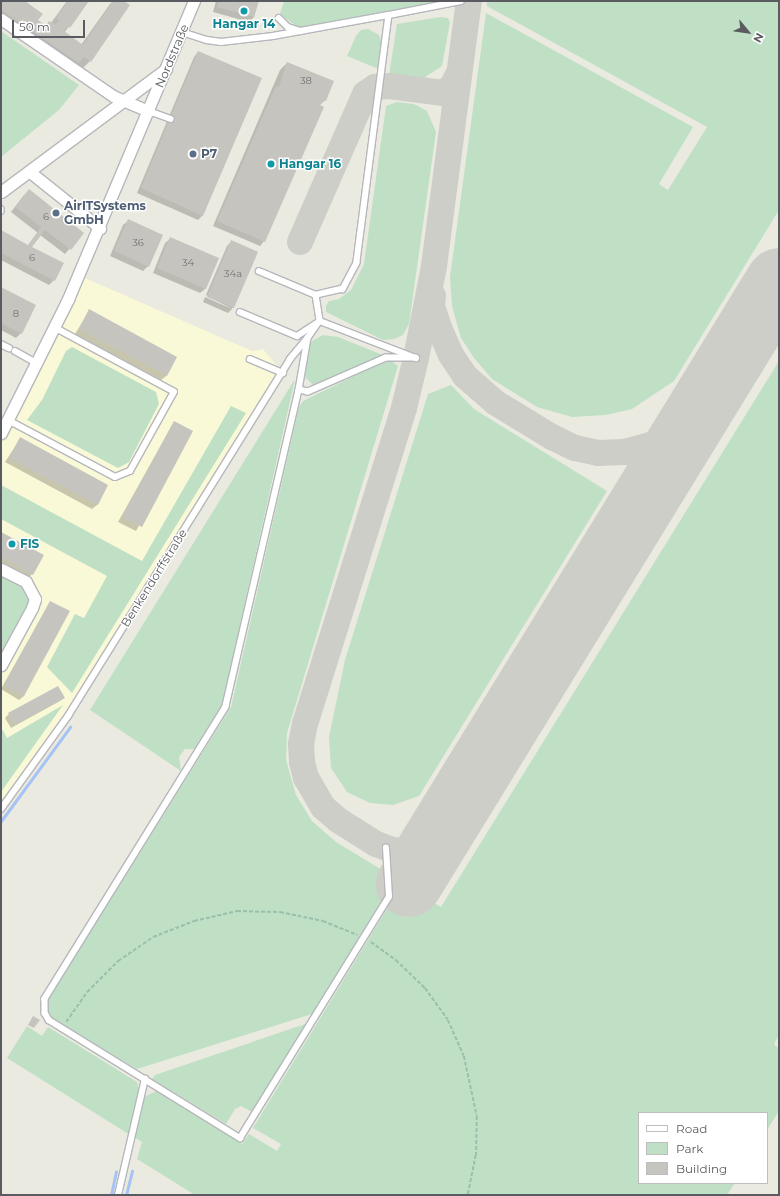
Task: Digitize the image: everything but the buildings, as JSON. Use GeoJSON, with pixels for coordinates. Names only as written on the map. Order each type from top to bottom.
{"type":"FeatureCollection","features":[{"type":"Feature","properties":{"kind":"street","name":"Nordstraße"},"geometry":{"type":"LineString","coordinates":[[149,111],[194,1]]}},
{"type":"Feature","properties":{"kind":"street"},"geometry":{"type":"LineString","coordinates":[[1,19],[122,102],[149,111],[100,228],[55,328],[1,433]]}},
{"type":"Feature","properties":{"kind":"street"},"geometry":{"type":"LineString","coordinates":[[1,192],[30,172],[166,69]]}},
{"type":"Feature","properties":{"kind":"street"},"geometry":{"type":"LineString","coordinates":[[30,172],[100,228]]}},
{"type":"Feature","properties":{"kind":"street"},"geometry":{"type":"LineString","coordinates":[[1,569],[26,582],[35,599],[32,608],[1,665]]}},
{"type":"Feature","properties":{"kind":"lane"},"geometry":{"type":"LineString","coordinates":[[182,32],[207,40],[221,42],[281,35],[461,1]]}},
{"type":"Feature","properties":{"kind":"lane"},"geometry":{"type":"LineString","coordinates":[[259,272],[316,295],[343,289],[357,262],[389,15]]}},
{"type":"Feature","properties":{"kind":"lane"},"geometry":{"type":"LineString","coordinates":[[279,18],[288,27],[300,31]]}},
{"type":"Feature","properties":{"kind":"lane"},"geometry":{"type":"LineString","coordinates":[[149,111],[171,119]]}},
{"type":"Feature","properties":{"kind":"lane"},"geometry":{"type":"LineString","coordinates":[[316,295],[320,321]]}},
{"type":"Feature","properties":{"kind":"lane"},"geometry":{"type":"LineString","coordinates":[[240,312],[297,336],[320,321]]}},
{"type":"Feature","properties":{"kind":"lane"},"geometry":{"type":"LineString","coordinates":[[299,390],[308,392],[386,358],[416,358],[320,321]]}},
{"type":"Feature","properties":{"kind":"lane","name":"Benkendorffstraße"},"geometry":{"type":"LineString","coordinates":[[1,809],[68,716],[283,373],[320,321]]}},
{"type":"Feature","properties":{"kind":"lane"},"geometry":{"type":"LineString","coordinates":[[8,420],[115,477],[130,471],[174,392],[55,328]]}},
{"type":"Feature","properties":{"kind":"lane"},"geometry":{"type":"LineString","coordinates":[[308,338],[299,390],[226,707],[45,999],[45,1013],[49,1020],[240,1138],[389,897],[386,848]]}},
{"type":"Feature","properties":{"kind":"lane"},"geometry":{"type":"LineString","coordinates":[[1,344],[37,363]]}},
{"type":"Feature","properties":{"kind":"lane"},"geometry":{"type":"LineString","coordinates":[[250,359],[283,373]]}},
{"type":"Feature","properties":{"kind":"lane"},"geometry":{"type":"LineString","coordinates":[[118,1195],[145,1079]]}},
{"type":"Feature","properties":{"kind":"path"},"geometry":{"type":"LineString","coordinates":[[62,1028],[87,992],[118,961],[153,937],[194,921],[237,911],[280,912],[323,921],[363,938],[396,960],[424,988],[457,1038],[470,1076],[477,1116],[476,1155],[468,1195]]}},
{"type":"Feature","properties":{"kind":"shaded area"},"geometry":{"type":"Polygon","coordinates":[[[78,275],[252,351],[263,349],[283,373],[68,716],[1,809],[1,433],[78,275]]]}},
{"type":"Feature","properties":{"kind":"green space"},"geometry":{"type":"Polygon","coordinates":[[[284,1],[441,1],[300,29],[280,14],[284,1]]]}},
{"type":"Feature","properties":{"kind":"green space"},"geometry":{"type":"Polygon","coordinates":[[[487,1],[779,1],[779,210],[674,381],[632,409],[606,415],[572,417],[537,407],[492,379],[474,358],[461,338],[452,306],[450,277],[486,13],[693,127],[659,184],[668,190],[707,127],[487,6],[487,1]]]}},
{"type":"Feature","properties":{"kind":"green space"},"geometry":{"type":"Polygon","coordinates":[[[441,17],[448,18],[450,22],[442,66],[422,79],[389,75],[397,24],[441,17]]]}},
{"type":"Feature","properties":{"kind":"green space"},"geometry":{"type":"Polygon","coordinates":[[[368,29],[379,35],[383,46],[380,66],[376,68],[347,56],[356,36],[361,30],[368,29]]]}},
{"type":"Feature","properties":{"kind":"green space"},"geometry":{"type":"Polygon","coordinates":[[[1,31],[79,85],[59,110],[1,157],[1,31]]]}},
{"type":"Feature","properties":{"kind":"green space"},"geometry":{"type":"Polygon","coordinates":[[[397,102],[414,104],[427,111],[436,132],[409,324],[403,335],[394,339],[383,340],[326,312],[326,306],[329,301],[339,299],[351,290],[364,264],[386,106],[397,102]]]}},
{"type":"Feature","properties":{"kind":"green space"},"geometry":{"type":"Polygon","coordinates":[[[323,335],[338,337],[383,355],[314,386],[305,377],[310,342],[323,335]]]}},
{"type":"Feature","properties":{"kind":"green space"},"geometry":{"type":"Polygon","coordinates":[[[72,347],[156,392],[159,404],[129,462],[118,468],[27,420],[42,400],[66,351],[72,347]]]}},
{"type":"Feature","properties":{"kind":"green space"},"geometry":{"type":"Polygon","coordinates":[[[385,361],[393,362],[398,366],[287,733],[286,760],[296,795],[312,821],[336,842],[382,870],[385,895],[312,1014],[137,1069],[53,1019],[48,1012],[48,1000],[231,707],[299,407],[303,401],[385,361]]]}},
{"type":"Feature","properties":{"kind":"green space"},"geometry":{"type":"Polygon","coordinates":[[[779,361],[779,1035],[774,1044],[779,1049],[779,1111],[768,1128],[768,1112],[638,1112],[638,1184],[734,1184],[727,1195],[195,1195],[137,1159],[142,1142],[134,1137],[144,1097],[156,1091],[242,1144],[249,1134],[277,1151],[281,1144],[253,1128],[393,899],[389,876],[441,907],[779,361]]]}},
{"type":"Feature","properties":{"kind":"green space"},"geometry":{"type":"Polygon","coordinates":[[[295,379],[222,705],[194,749],[185,749],[179,757],[181,771],[90,710],[295,379]]]}},
{"type":"Feature","properties":{"kind":"green space"},"geometry":{"type":"Polygon","coordinates":[[[451,385],[474,409],[607,491],[419,796],[393,805],[370,803],[347,792],[331,768],[329,737],[345,660],[428,394],[451,385]]]}},
{"type":"Feature","properties":{"kind":"green space"},"geometry":{"type":"Polygon","coordinates":[[[231,406],[246,413],[72,693],[47,667],[75,614],[84,618],[107,576],[1,519],[1,485],[142,561],[231,406]]]}},
{"type":"Feature","properties":{"kind":"green space"},"geometry":{"type":"Polygon","coordinates":[[[1,573],[24,586],[28,595],[29,607],[1,657],[1,573]]]}},
{"type":"Feature","properties":{"kind":"green space"},"geometry":{"type":"Polygon","coordinates":[[[63,705],[1,792],[1,727],[7,738],[63,705]]]}},
{"type":"Feature","properties":{"kind":"green space"},"geometry":{"type":"Polygon","coordinates":[[[308,1023],[252,1112],[241,1106],[235,1109],[226,1124],[152,1079],[155,1075],[308,1023]]]}},
{"type":"Feature","properties":{"kind":"green space"},"geometry":{"type":"Polygon","coordinates":[[[27,1026],[42,1036],[48,1027],[137,1082],[139,1090],[130,1135],[7,1058],[27,1026]]]}},
{"type":"Feature","properties":{"kind":"waterway"},"geometry":{"type":"LineString","coordinates":[[1,821],[70,727]]}},
{"type":"Feature","properties":{"kind":"waterway"},"geometry":{"type":"LineString","coordinates":[[126,1195],[132,1171]]}},
{"type":"Feature","properties":{"kind":"waterway"},"geometry":{"type":"LineString","coordinates":[[111,1195],[116,1172]]}},
{"type":"Feature","properties":{"kind":"taxiway"},"geometry":{"type":"LineString","coordinates":[[432,847],[409,851],[392,850],[376,844],[338,820],[323,807],[306,778],[302,762],[301,744],[305,724],[404,408],[416,358],[434,266],[469,1]]}},
{"type":"Feature","properties":{"kind":"taxiway"},"geometry":{"type":"LineString","coordinates":[[300,242],[365,94],[375,87],[389,86],[444,93],[452,86],[459,73]]}},
{"type":"Feature","properties":{"kind":"taxiway"},"geometry":{"type":"LineString","coordinates":[[433,296],[432,306],[440,330],[451,355],[465,376],[496,403],[552,437],[575,448],[598,453],[624,452],[651,445],[674,432],[709,395]]}},
{"type":"Feature","properties":{"kind":"runway"},"geometry":{"type":"LineString","coordinates":[[409,884],[779,281]]}},
{"type":"Feature","properties":{"kind":"place","name":"Hangar 14"},"geometry":{"type":"Point","coordinates":[244,11]}},
{"type":"Feature","properties":{"kind":"place","name":"P7"},"geometry":{"type":"Point","coordinates":[193,154]}},
{"type":"Feature","properties":{"kind":"place","name":"Hangar 16"},"geometry":{"type":"Point","coordinates":[271,164]}},
{"type":"Feature","properties":{"kind":"place","name":"AirITSystems GmbH"},"geometry":{"type":"Point","coordinates":[56,213]}},
{"type":"Feature","properties":{"kind":"place","name":"FIS"},"geometry":{"type":"Point","coordinates":[12,544]}}]}
